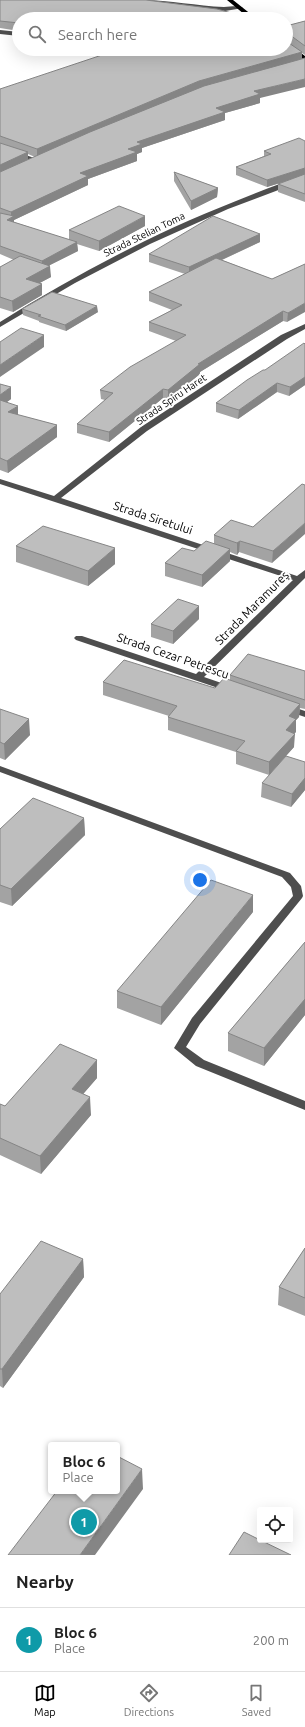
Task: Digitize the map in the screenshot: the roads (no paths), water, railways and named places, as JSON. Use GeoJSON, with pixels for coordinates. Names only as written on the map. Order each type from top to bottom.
{"type":"FeatureCollection","features":[{"type":"Feature","properties":{"kind":"main road"},"geometry":{"type":"LineString","coordinates":[[230,0],[245,12]]}},
{"type":"Feature","properties":{"kind":"main road"},"geometry":{"type":"LineString","coordinates":[[293,50],[305,59]]}},
{"type":"Feature","properties":{"kind":"street"},"geometry":{"type":"LineString","coordinates":[[145,0],[225,9],[240,8]]}},
{"type":"Feature","properties":{"kind":"street"},"geometry":{"type":"LineString","coordinates":[[0,32],[12,33]]}},
{"type":"Feature","properties":{"kind":"street"},"geometry":{"type":"LineString","coordinates":[[90,63],[107,56]]}},
{"type":"Feature","properties":{"kind":"street"},"geometry":{"type":"LineString","coordinates":[[0,148],[38,161]]}},
{"type":"Feature","properties":{"kind":"street"},"geometry":{"type":"LineString","coordinates":[[25,166],[45,157]]}},
{"type":"Feature","properties":{"kind":"street","name":"Strada Stelian Toma"},"geometry":{"type":"LineString","coordinates":[[0,325],[79,278],[139,247],[200,219],[305,178]]}},
{"type":"Feature","properties":{"kind":"street","name":"Strada Spiru Haret"},"geometry":{"type":"LineString","coordinates":[[55,498],[144,429],[271,345],[305,326]]}},
{"type":"Feature","properties":{"kind":"street","name":"Strada Siretului"},"geometry":{"type":"LineString","coordinates":[[0,481],[302,576]]}},
{"type":"Feature","properties":{"kind":"street","name":"Strada Maramureș"},"geometry":{"type":"LineString","coordinates":[[198,678],[302,576]]}},
{"type":"Feature","properties":{"kind":"street","name":"Strada Cezar Petrescu"},"geometry":{"type":"LineString","coordinates":[[79,638],[241,693]]}},
{"type":"Feature","properties":{"kind":"street"},"geometry":{"type":"LineString","coordinates":[[277,705],[305,714]]}},
{"type":"Feature","properties":{"kind":"street"},"geometry":{"type":"LineString","coordinates":[[0,769],[286,875],[296,886],[298,896],[196,1020],[180,1048],[200,1063],[305,1106]]}},
{"type":"Feature","properties":{"kind":"place","name":"Bloc 6"},"geometry":{"type":"Point","coordinates":[84,1522]}}]}
